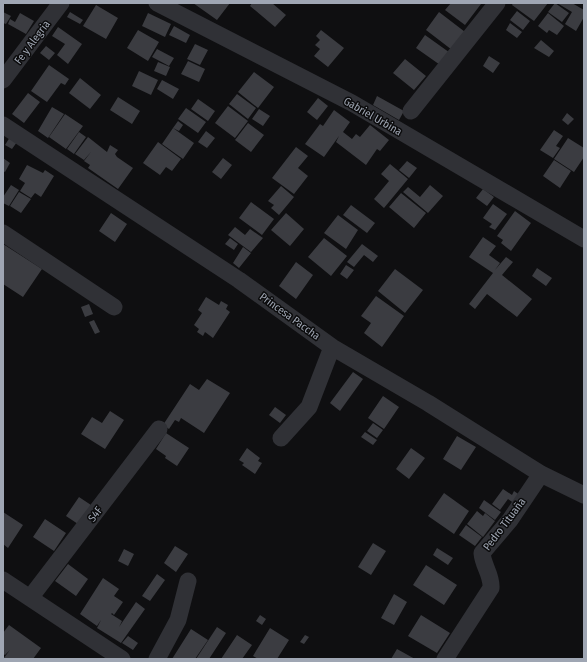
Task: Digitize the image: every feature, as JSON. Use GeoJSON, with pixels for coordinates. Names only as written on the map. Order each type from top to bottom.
{"type":"FeatureCollection","features":[{"type":"Feature","properties":{"kind":"street","name":"Fe y Alegria"},"geometry":{"type":"LineString","coordinates":[[3,80],[61,3]]}},
{"type":"Feature","properties":{"kind":"street","name":"Gabriel Urbina"},"geometry":{"type":"LineString","coordinates":[[157,3],[352,103],[584,239]]}},
{"type":"Feature","properties":{"kind":"street"},"geometry":{"type":"LineString","coordinates":[[411,111],[497,3]]}},
{"type":"Feature","properties":{"kind":"street","name":"Princesa Paccha"},"geometry":{"type":"LineString","coordinates":[[3,124],[240,280],[332,347],[428,403],[541,474],[584,495]]}},
{"type":"Feature","properties":{"kind":"street"},"geometry":{"type":"LineString","coordinates":[[3,234],[114,308]]}},
{"type":"Feature","properties":{"kind":"street"},"geometry":{"type":"LineString","coordinates":[[281,438],[310,407],[332,347]]}},
{"type":"Feature","properties":{"kind":"street","name":"S4F"},"geometry":{"type":"LineString","coordinates":[[30,598],[159,429]]}},
{"type":"Feature","properties":{"kind":"street","name":"Pedro Tituaña"},"geometry":{"type":"LineString","coordinates":[[444,659],[491,588],[491,579],[483,560],[482,553],[510,520],[541,474]]}},
{"type":"Feature","properties":{"kind":"street"},"geometry":{"type":"LineString","coordinates":[[3,580],[122,659]]}},
{"type":"Feature","properties":{"kind":"street"},"geometry":{"type":"LineString","coordinates":[[157,659],[178,620],[188,581]]}},
{"type":"Feature","properties":{"kind":"building"},"geometry":{"type":"Polygon","coordinates":[[[193,3],[230,3],[217,20],[193,3]]]}},
{"type":"Feature","properties":{"kind":"building"},"geometry":{"type":"Polygon","coordinates":[[[252,3],[272,3],[286,15],[275,27],[250,6],[252,3]]]}},
{"type":"Feature","properties":{"kind":"building"},"geometry":{"type":"Polygon","coordinates":[[[451,3],[481,4],[465,25],[445,10],[451,3]]]}},
{"type":"Feature","properties":{"kind":"building"},"geometry":{"type":"Polygon","coordinates":[[[513,3],[548,3],[534,21],[512,5],[513,3]]]}},
{"type":"Feature","properties":{"kind":"building"},"geometry":{"type":"Polygon","coordinates":[[[555,3],[569,13],[562,22],[548,12],[555,3]]]}},
{"type":"Feature","properties":{"kind":"building"},"geometry":{"type":"Polygon","coordinates":[[[557,3],[572,3],[584,10],[584,17],[576,31],[565,24],[572,12],[557,3]]]}},
{"type":"Feature","properties":{"kind":"building"},"geometry":{"type":"Polygon","coordinates":[[[96,5],[118,18],[106,39],[83,26],[96,5]]]}},
{"type":"Feature","properties":{"kind":"building"},"geometry":{"type":"Polygon","coordinates":[[[517,11],[530,21],[523,30],[510,20],[517,11]]]}},
{"type":"Feature","properties":{"kind":"building"},"geometry":{"type":"Polygon","coordinates":[[[3,12],[11,16],[6,24],[3,23],[3,12]]]}},
{"type":"Feature","properties":{"kind":"building"},"geometry":{"type":"Polygon","coordinates":[[[70,12],[83,20],[80,24],[67,17],[70,12]]]}},
{"type":"Feature","properties":{"kind":"building"},"geometry":{"type":"Polygon","coordinates":[[[439,12],[469,35],[456,53],[426,30],[439,12]]]}},
{"type":"Feature","properties":{"kind":"building"},"geometry":{"type":"Polygon","coordinates":[[[20,13],[34,21],[26,34],[8,24],[10,19],[15,22],[20,13]]]}},
{"type":"Feature","properties":{"kind":"building"},"geometry":{"type":"Polygon","coordinates":[[[148,13],[171,24],[165,37],[142,26],[148,13]]]}},
{"type":"Feature","properties":{"kind":"building"},"geometry":{"type":"Polygon","coordinates":[[[548,13],[564,26],[557,35],[549,30],[547,33],[538,26],[548,13]]]}},
{"type":"Feature","properties":{"kind":"building"},"geometry":{"type":"Polygon","coordinates":[[[510,23],[522,32],[517,38],[506,30],[510,23]]]}},
{"type":"Feature","properties":{"kind":"building"},"geometry":{"type":"Polygon","coordinates":[[[174,26],[190,35],[186,43],[169,35],[174,26]]]}},
{"type":"Feature","properties":{"kind":"building"},"geometry":{"type":"Polygon","coordinates":[[[58,27],[82,44],[68,64],[57,55],[65,44],[52,36],[58,27]]]}},
{"type":"Feature","properties":{"kind":"building"},"geometry":{"type":"Polygon","coordinates":[[[138,30],[159,42],[148,61],[127,48],[138,30]]]}},
{"type":"Feature","properties":{"kind":"building"},"geometry":{"type":"Polygon","coordinates":[[[321,30],[344,48],[328,67],[314,56],[320,49],[315,45],[320,40],[316,36],[321,30]]]}},
{"type":"Feature","properties":{"kind":"building"},"geometry":{"type":"Polygon","coordinates":[[[425,35],[453,55],[443,67],[416,48],[425,35]]]}},
{"type":"Feature","properties":{"kind":"building"},"geometry":{"type":"Polygon","coordinates":[[[541,40],[554,51],[549,57],[534,48],[541,40]]]}},
{"type":"Feature","properties":{"kind":"building"},"geometry":{"type":"Polygon","coordinates":[[[195,44],[208,50],[200,65],[187,59],[195,44]]]}},
{"type":"Feature","properties":{"kind":"building"},"geometry":{"type":"Polygon","coordinates":[[[46,46],[55,53],[49,60],[40,53],[46,46]]]}},
{"type":"Feature","properties":{"kind":"building"},"geometry":{"type":"Polygon","coordinates":[[[157,49],[174,58],[169,66],[152,57],[157,49]]]}},
{"type":"Feature","properties":{"kind":"building"},"geometry":{"type":"Polygon","coordinates":[[[489,56],[500,63],[493,73],[483,66],[489,56]]]}},
{"type":"Feature","properties":{"kind":"building"},"geometry":{"type":"Polygon","coordinates":[[[405,59],[426,76],[414,90],[393,73],[405,59]]]}},
{"type":"Feature","properties":{"kind":"building"},"geometry":{"type":"Polygon","coordinates":[[[188,61],[205,69],[199,82],[181,74],[188,61]]]}},
{"type":"Feature","properties":{"kind":"building"},"geometry":{"type":"Polygon","coordinates":[[[158,62],[170,67],[166,76],[154,71],[158,62]]]}},
{"type":"Feature","properties":{"kind":"building"},"geometry":{"type":"Polygon","coordinates":[[[49,65],[69,79],[65,85],[61,83],[47,102],[31,91],[49,65]]]}},
{"type":"Feature","properties":{"kind":"building"},"geometry":{"type":"Polygon","coordinates":[[[139,71],[158,80],[151,95],[132,86],[139,71]]]}},
{"type":"Feature","properties":{"kind":"building"},"geometry":{"type":"Polygon","coordinates":[[[254,72],[274,87],[258,108],[238,92],[254,72]]]}},
{"type":"Feature","properties":{"kind":"building"},"geometry":{"type":"Polygon","coordinates":[[[80,78],[101,95],[90,109],[69,93],[80,78]]]}},
{"type":"Feature","properties":{"kind":"building"},"geometry":{"type":"Polygon","coordinates":[[[162,80],[179,89],[173,99],[157,89],[162,80]]]}},
{"type":"Feature","properties":{"kind":"building"},"geometry":{"type":"Polygon","coordinates":[[[28,93],[40,102],[24,123],[12,114],[28,93]]]}},
{"type":"Feature","properties":{"kind":"building"},"geometry":{"type":"Polygon","coordinates":[[[237,94],[256,108],[248,119],[229,104],[237,94]]]}},
{"type":"Feature","properties":{"kind":"building"},"geometry":{"type":"Polygon","coordinates":[[[377,96],[404,111],[399,120],[373,105],[377,96]]]}},
{"type":"Feature","properties":{"kind":"building"},"geometry":{"type":"Polygon","coordinates":[[[118,97],[140,111],[132,124],[110,110],[118,97]]]}},
{"type":"Feature","properties":{"kind":"building"},"geometry":{"type":"Polygon","coordinates":[[[318,98],[328,106],[317,120],[307,112],[318,98]]]}},
{"type":"Feature","properties":{"kind":"building"},"geometry":{"type":"Polygon","coordinates":[[[198,99],[215,111],[208,121],[191,109],[198,99]]]}},
{"type":"Feature","properties":{"kind":"building"},"geometry":{"type":"Polygon","coordinates":[[[228,106],[248,121],[235,138],[215,123],[228,106]]]}},
{"type":"Feature","properties":{"kind":"building"},"geometry":{"type":"Polygon","coordinates":[[[52,107],[64,114],[48,138],[38,131],[52,107]]]}},
{"type":"Feature","properties":{"kind":"building"},"geometry":{"type":"Polygon","coordinates":[[[186,108],[206,122],[198,133],[178,119],[186,108]]]}},
{"type":"Feature","properties":{"kind":"building"},"geometry":{"type":"Polygon","coordinates":[[[259,109],[270,116],[263,126],[252,119],[259,109]]]}},
{"type":"Feature","properties":{"kind":"building"},"geometry":{"type":"Polygon","coordinates":[[[334,110],[350,122],[343,132],[352,139],[356,134],[360,137],[370,125],[389,140],[380,151],[377,149],[366,165],[336,142],[339,136],[324,157],[305,144],[320,124],[323,126],[334,110]]]}},
{"type":"Feature","properties":{"kind":"building"},"geometry":{"type":"Polygon","coordinates":[[[567,113],[574,119],[568,125],[562,120],[567,113]]]}},
{"type":"Feature","properties":{"kind":"building"},"geometry":{"type":"Polygon","coordinates":[[[65,114],[83,126],[66,149],[49,137],[65,114]]]}},
{"type":"Feature","properties":{"kind":"building"},"geometry":{"type":"Polygon","coordinates":[[[178,121],[183,125],[179,131],[173,128],[178,121]]]}},
{"type":"Feature","properties":{"kind":"building"},"geometry":{"type":"Polygon","coordinates":[[[248,123],[264,135],[251,152],[235,140],[248,123]]]}},
{"type":"Feature","properties":{"kind":"building"},"geometry":{"type":"Polygon","coordinates":[[[173,128],[194,143],[183,159],[162,144],[173,128]]]}},
{"type":"Feature","properties":{"kind":"building"},"geometry":{"type":"Polygon","coordinates":[[[554,130],[563,136],[556,146],[560,148],[553,158],[540,150],[554,130]]]}},
{"type":"Feature","properties":{"kind":"building"},"geometry":{"type":"Polygon","coordinates":[[[206,131],[215,138],[207,148],[198,142],[206,131]]]}},
{"type":"Feature","properties":{"kind":"building"},"geometry":{"type":"Polygon","coordinates":[[[79,132],[86,137],[74,154],[67,149],[79,132]]]}},
{"type":"Feature","properties":{"kind":"building"},"geometry":{"type":"Polygon","coordinates":[[[10,137],[17,142],[12,149],[5,145],[10,137]]]}},
{"type":"Feature","properties":{"kind":"building"},"geometry":{"type":"Polygon","coordinates":[[[88,137],[107,152],[110,145],[118,150],[115,154],[117,157],[133,168],[118,189],[88,168],[90,165],[84,161],[91,152],[84,160],[75,154],[88,137]]]}},
{"type":"Feature","properties":{"kind":"building"},"geometry":{"type":"Polygon","coordinates":[[[568,138],[584,148],[584,157],[574,172],[554,159],[568,138]]]}},
{"type":"Feature","properties":{"kind":"building"},"geometry":{"type":"Polygon","coordinates":[[[158,142],[181,159],[172,171],[166,167],[160,175],[143,163],[158,142]]]}},
{"type":"Feature","properties":{"kind":"building"},"geometry":{"type":"Polygon","coordinates":[[[296,147],[308,156],[298,168],[308,176],[294,194],[272,178],[296,147]]]}},
{"type":"Feature","properties":{"kind":"building"},"geometry":{"type":"Polygon","coordinates":[[[3,158],[10,163],[5,172],[3,171],[3,158]]]}},
{"type":"Feature","properties":{"kind":"building"},"geometry":{"type":"Polygon","coordinates":[[[223,158],[232,165],[221,179],[212,172],[223,158]]]}},
{"type":"Feature","properties":{"kind":"building"},"geometry":{"type":"Polygon","coordinates":[[[554,160],[571,171],[560,188],[543,176],[554,160]]]}},
{"type":"Feature","properties":{"kind":"building"},"geometry":{"type":"Polygon","coordinates":[[[407,161],[417,168],[409,178],[399,170],[407,161]]]}},
{"type":"Feature","properties":{"kind":"building"},"geometry":{"type":"Polygon","coordinates":[[[390,164],[408,179],[384,208],[374,199],[389,181],[381,174],[390,164]]]}},
{"type":"Feature","properties":{"kind":"building"},"geometry":{"type":"Polygon","coordinates":[[[27,165],[43,173],[45,170],[54,176],[41,197],[35,193],[31,198],[20,191],[25,183],[19,179],[27,165]]]}},
{"type":"Feature","properties":{"kind":"building"},"geometry":{"type":"Polygon","coordinates":[[[11,185],[19,190],[9,206],[3,203],[3,197],[11,185]]]}},
{"type":"Feature","properties":{"kind":"building"},"geometry":{"type":"Polygon","coordinates":[[[430,185],[443,196],[428,213],[403,192],[408,187],[420,197],[430,185]]]}},
{"type":"Feature","properties":{"kind":"building"},"geometry":{"type":"Polygon","coordinates":[[[281,186],[294,197],[279,215],[271,208],[274,205],[268,201],[281,186]]]}},
{"type":"Feature","properties":{"kind":"building"},"geometry":{"type":"Polygon","coordinates":[[[483,189],[494,197],[487,206],[476,198],[483,189]]]}},
{"type":"Feature","properties":{"kind":"building"},"geometry":{"type":"Polygon","coordinates":[[[19,192],[31,199],[21,213],[10,206],[19,192]]]}},
{"type":"Feature","properties":{"kind":"building"},"geometry":{"type":"Polygon","coordinates":[[[401,193],[426,213],[414,228],[389,207],[401,193]]]}},
{"type":"Feature","properties":{"kind":"building"},"geometry":{"type":"Polygon","coordinates":[[[251,202],[274,219],[262,235],[239,218],[251,202]]]}},
{"type":"Feature","properties":{"kind":"building"},"geometry":{"type":"Polygon","coordinates":[[[493,204],[507,214],[495,230],[489,227],[492,224],[483,218],[493,204]]]}},
{"type":"Feature","properties":{"kind":"building"},"geometry":{"type":"Polygon","coordinates":[[[351,205],[375,223],[367,233],[343,215],[351,205]]]}},
{"type":"Feature","properties":{"kind":"building"},"geometry":{"type":"Polygon","coordinates":[[[515,211],[531,223],[511,251],[501,243],[503,240],[497,236],[515,211]]]}},
{"type":"Feature","properties":{"kind":"building"},"geometry":{"type":"Polygon","coordinates":[[[111,213],[127,224],[115,242],[99,231],[111,213]]]}},
{"type":"Feature","properties":{"kind":"building"},"geometry":{"type":"Polygon","coordinates":[[[286,213],[304,229],[290,246],[271,230],[286,213]]]}},
{"type":"Feature","properties":{"kind":"building"},"geometry":{"type":"Polygon","coordinates":[[[338,215],[358,230],[346,249],[324,233],[338,215]]]}},
{"type":"Feature","properties":{"kind":"building"},"geometry":{"type":"Polygon","coordinates":[[[235,227],[245,235],[250,229],[263,238],[251,252],[228,235],[235,227]]]}},
{"type":"Feature","properties":{"kind":"building"},"geometry":{"type":"Polygon","coordinates":[[[483,237],[496,246],[489,255],[500,263],[495,270],[506,257],[513,262],[502,275],[532,299],[517,317],[487,294],[475,309],[469,304],[493,273],[469,257],[483,237]]]}},
{"type":"Feature","properties":{"kind":"building"},"geometry":{"type":"Polygon","coordinates":[[[230,238],[238,244],[234,250],[225,244],[230,238]]]}},
{"type":"Feature","properties":{"kind":"building"},"geometry":{"type":"Polygon","coordinates":[[[324,238],[347,256],[331,276],[308,257],[324,238]]]}},
{"type":"Feature","properties":{"kind":"building"},"geometry":{"type":"Polygon","coordinates":[[[3,244],[42,269],[23,297],[3,284],[3,244]]]}},
{"type":"Feature","properties":{"kind":"building"},"geometry":{"type":"Polygon","coordinates":[[[362,244],[378,256],[373,262],[364,255],[354,267],[347,262],[362,244]]]}},
{"type":"Feature","properties":{"kind":"building"},"geometry":{"type":"Polygon","coordinates":[[[243,247],[251,253],[239,268],[233,263],[243,247]]]}},
{"type":"Feature","properties":{"kind":"building"},"geometry":{"type":"Polygon","coordinates":[[[296,262],[313,275],[296,299],[279,286],[296,262]]]}},
{"type":"Feature","properties":{"kind":"building"},"geometry":{"type":"Polygon","coordinates":[[[346,265],[354,270],[347,279],[340,274],[346,265]]]}},
{"type":"Feature","properties":{"kind":"building"},"geometry":{"type":"Polygon","coordinates":[[[537,268],[552,278],[546,286],[532,276],[537,268]]]}},
{"type":"Feature","properties":{"kind":"building"},"geometry":{"type":"Polygon","coordinates":[[[395,269],[423,290],[405,313],[378,291],[395,269]]]}},
{"type":"Feature","properties":{"kind":"building"},"geometry":{"type":"Polygon","coordinates":[[[376,296],[404,316],[382,347],[364,333],[371,323],[361,316],[376,296]]]}},
{"type":"Feature","properties":{"kind":"building"},"geometry":{"type":"Polygon","coordinates":[[[206,297],[219,305],[221,301],[228,305],[226,309],[230,312],[213,338],[205,332],[203,336],[197,332],[199,329],[194,325],[202,313],[198,310],[206,297]]]}},
{"type":"Feature","properties":{"kind":"building"},"geometry":{"type":"Polygon","coordinates":[[[89,304],[93,314],[85,317],[81,307],[89,304]]]}},
{"type":"Feature","properties":{"kind":"building"},"geometry":{"type":"Polygon","coordinates":[[[94,320],[100,332],[95,334],[89,322],[94,320]]]}},
{"type":"Feature","properties":{"kind":"building"},"geometry":{"type":"Polygon","coordinates":[[[353,372],[363,379],[340,411],[330,403],[353,372]]]}},
{"type":"Feature","properties":{"kind":"building"},"geometry":{"type":"Polygon","coordinates":[[[207,379],[230,393],[204,433],[181,418],[179,422],[175,420],[169,429],[163,425],[190,384],[199,390],[207,379]]]}},
{"type":"Feature","properties":{"kind":"building"},"geometry":{"type":"Polygon","coordinates":[[[383,396],[399,407],[384,429],[368,418],[383,396]]]}},
{"type":"Feature","properties":{"kind":"building"},"geometry":{"type":"Polygon","coordinates":[[[275,407],[286,415],[280,423],[269,415],[275,407]]]}},
{"type":"Feature","properties":{"kind":"building"},"geometry":{"type":"Polygon","coordinates":[[[110,411],[124,420],[105,449],[81,434],[92,417],[102,423],[110,411]]]}},
{"type":"Feature","properties":{"kind":"building"},"geometry":{"type":"Polygon","coordinates":[[[373,423],[383,430],[377,438],[367,431],[373,423]]]}},
{"type":"Feature","properties":{"kind":"building"},"geometry":{"type":"Polygon","coordinates":[[[365,432],[377,440],[373,445],[361,437],[365,432]]]}},
{"type":"Feature","properties":{"kind":"building"},"geometry":{"type":"Polygon","coordinates":[[[166,433],[189,448],[177,466],[165,458],[166,456],[156,449],[166,433]]]}},
{"type":"Feature","properties":{"kind":"building"},"geometry":{"type":"Polygon","coordinates":[[[457,436],[476,447],[461,470],[443,459],[457,436]]]}},
{"type":"Feature","properties":{"kind":"building"},"geometry":{"type":"Polygon","coordinates":[[[247,448],[260,458],[258,461],[262,463],[255,474],[242,465],[244,463],[239,460],[247,448]]]}},
{"type":"Feature","properties":{"kind":"building"},"geometry":{"type":"Polygon","coordinates":[[[411,448],[425,458],[409,479],[396,469],[411,448]]]}},
{"type":"Feature","properties":{"kind":"building"},"geometry":{"type":"Polygon","coordinates":[[[503,489],[512,495],[514,491],[521,496],[515,504],[508,499],[500,510],[492,504],[503,489]]]}},
{"type":"Feature","properties":{"kind":"building"},"geometry":{"type":"Polygon","coordinates":[[[444,493],[469,511],[454,534],[428,516],[444,493]]]}},
{"type":"Feature","properties":{"kind":"building"},"geometry":{"type":"Polygon","coordinates":[[[79,497],[94,507],[81,526],[66,516],[79,497]]]}},
{"type":"Feature","properties":{"kind":"building"},"geometry":{"type":"Polygon","coordinates":[[[484,500],[501,512],[495,520],[479,508],[484,500]]]}},
{"type":"Feature","properties":{"kind":"building"},"geometry":{"type":"Polygon","coordinates":[[[477,511],[483,516],[485,513],[495,521],[483,537],[467,524],[477,511]]]}},
{"type":"Feature","properties":{"kind":"building"},"geometry":{"type":"Polygon","coordinates":[[[3,512],[23,525],[8,548],[3,544],[3,512]]]}},
{"type":"Feature","properties":{"kind":"building"},"geometry":{"type":"Polygon","coordinates":[[[45,519],[66,533],[54,551],[33,537],[45,519]]]}},
{"type":"Feature","properties":{"kind":"building"},"geometry":{"type":"Polygon","coordinates":[[[466,525],[482,537],[475,546],[459,535],[466,525]]]}},
{"type":"Feature","properties":{"kind":"building"},"geometry":{"type":"Polygon","coordinates":[[[373,543],[386,551],[371,575],[358,567],[373,543]]]}},
{"type":"Feature","properties":{"kind":"building"},"geometry":{"type":"Polygon","coordinates":[[[175,546],[188,554],[176,572],[164,563],[175,546]]]}},
{"type":"Feature","properties":{"kind":"building"},"geometry":{"type":"Polygon","coordinates":[[[437,548],[453,558],[448,565],[433,555],[437,548]]]}},
{"type":"Feature","properties":{"kind":"building"},"geometry":{"type":"Polygon","coordinates":[[[124,549],[134,554],[128,566],[118,561],[124,549]]]}},
{"type":"Feature","properties":{"kind":"building"},"geometry":{"type":"Polygon","coordinates":[[[68,564],[88,579],[76,596],[55,581],[68,564]]]}},
{"type":"Feature","properties":{"kind":"building"},"geometry":{"type":"Polygon","coordinates":[[[426,565],[457,585],[444,605],[413,585],[426,565]]]}},
{"type":"Feature","properties":{"kind":"building"},"geometry":{"type":"Polygon","coordinates":[[[157,574],[165,580],[150,601],[142,596],[157,574]]]}},
{"type":"Feature","properties":{"kind":"building"},"geometry":{"type":"Polygon","coordinates":[[[103,578],[119,589],[114,596],[123,602],[114,615],[112,613],[111,614],[122,621],[119,627],[136,602],[145,609],[121,643],[97,628],[101,620],[97,626],[80,614],[103,578]]]}},
{"type":"Feature","properties":{"kind":"building"},"geometry":{"type":"Polygon","coordinates":[[[394,594],[407,602],[394,625],[381,618],[394,594]]]}},
{"type":"Feature","properties":{"kind":"building"},"geometry":{"type":"Polygon","coordinates":[[[260,615],[266,619],[262,625],[256,621],[260,615]]]}},
{"type":"Feature","properties":{"kind":"building"},"geometry":{"type":"Polygon","coordinates":[[[421,615],[450,633],[437,653],[408,636],[421,615]]]}},
{"type":"Feature","properties":{"kind":"building"},"geometry":{"type":"Polygon","coordinates":[[[9,625],[41,648],[33,659],[3,659],[10,650],[5,655],[3,654],[3,633],[9,625]]]}},
{"type":"Feature","properties":{"kind":"building"},"geometry":{"type":"Polygon","coordinates":[[[217,627],[226,633],[209,659],[196,659],[217,627]]]}},
{"type":"Feature","properties":{"kind":"building"},"geometry":{"type":"Polygon","coordinates":[[[270,628],[289,640],[277,659],[258,659],[253,656],[270,628]]]}},
{"type":"Feature","properties":{"kind":"building"},"geometry":{"type":"Polygon","coordinates":[[[191,629],[208,640],[195,659],[172,659],[191,629]]]}},
{"type":"Feature","properties":{"kind":"building"},"geometry":{"type":"Polygon","coordinates":[[[237,635],[252,645],[242,659],[221,659],[237,635]]]}},
{"type":"Feature","properties":{"kind":"building"},"geometry":{"type":"Polygon","coordinates":[[[305,635],[309,637],[304,644],[300,642],[305,635]]]}},
{"type":"Feature","properties":{"kind":"building"},"geometry":{"type":"Polygon","coordinates":[[[128,636],[138,643],[133,650],[122,643],[128,636]]]}},
{"type":"Feature","properties":{"kind":"building"},"geometry":{"type":"Polygon","coordinates":[[[397,649],[415,659],[391,659],[397,649]]]}}]}
